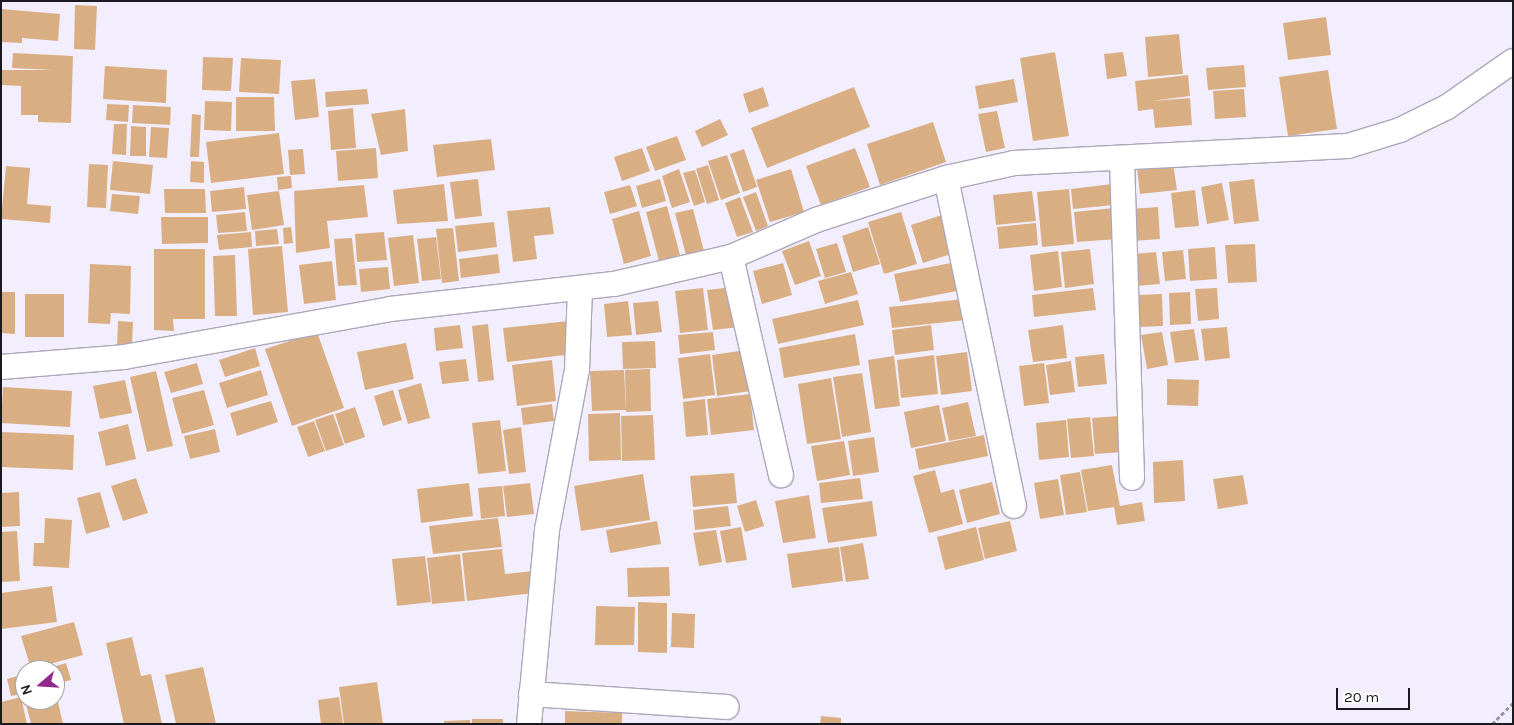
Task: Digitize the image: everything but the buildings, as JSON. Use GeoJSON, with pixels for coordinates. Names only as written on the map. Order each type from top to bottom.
{"type":"FeatureCollection","features":[{"type":"Feature","properties":{"kind":"street"},"geometry":{"type":"LineString","coordinates":[[1,367],[124,357],[362,313],[519,292],[580,289],[731,257],[816,220],[946,178],[1014,163],[1122,159],[1259,147],[1348,146],[1400,130],[1448,107],[1513,61]]}},
{"type":"Feature","properties":{"kind":"street"},"geometry":{"type":"LineString","coordinates":[[1122,159],[1132,478]]}},
{"type":"Feature","properties":{"kind":"street"},"geometry":{"type":"LineString","coordinates":[[946,178],[1014,506]]}},
{"type":"Feature","properties":{"kind":"street"},"geometry":{"type":"LineString","coordinates":[[731,257],[781,476]]}},
{"type":"Feature","properties":{"kind":"street"},"geometry":{"type":"LineString","coordinates":[[529,724],[547,530],[577,370],[580,289]]}},
{"type":"Feature","properties":{"kind":"street"},"geometry":{"type":"LineString","coordinates":[[532,694],[727,708]]}},
{"type":"Feature","properties":{"kind":"path"},"geometry":{"type":"LineString","coordinates":[[1492,724],[1513,703]]}}]}
